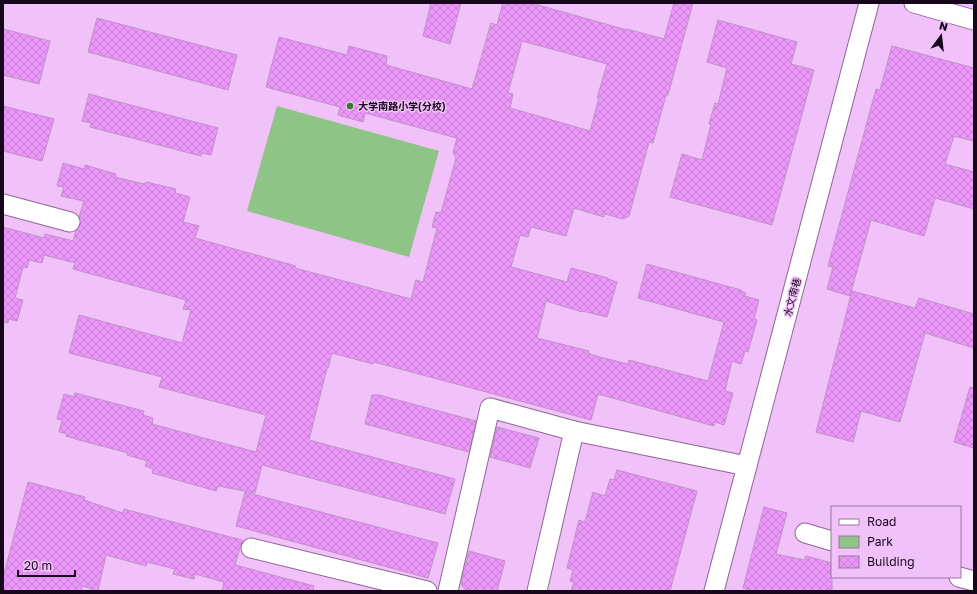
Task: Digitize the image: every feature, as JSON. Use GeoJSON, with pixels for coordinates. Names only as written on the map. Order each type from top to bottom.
{"type":"FeatureCollection","features":[{"type":"Feature","properties":{"kind":"street","name":"水文南巷"},"geometry":{"type":"LineString","coordinates":[[714,591],[869,3]]}},
{"type":"Feature","properties":{"kind":"street"},"geometry":{"type":"LineString","coordinates":[[914,3],[974,20]]}},
{"type":"Feature","properties":{"kind":"street"},"geometry":{"type":"LineString","coordinates":[[3,204],[70,222]]}},
{"type":"Feature","properties":{"kind":"street"},"geometry":{"type":"LineString","coordinates":[[448,591],[490,408],[574,431],[747,466]]}},
{"type":"Feature","properties":{"kind":"street"},"geometry":{"type":"LineString","coordinates":[[537,591],[574,431]]}},
{"type":"Feature","properties":{"kind":"street"},"geometry":{"type":"LineString","coordinates":[[805,533],[831,541]]}},
{"type":"Feature","properties":{"kind":"street"},"geometry":{"type":"LineString","coordinates":[[251,548],[427,591]]}},
{"type":"Feature","properties":{"kind":"street"},"geometry":{"type":"LineString","coordinates":[[961,578],[974,581]]}},
{"type":"Feature","properties":{"kind":"green space"},"geometry":{"type":"Polygon","coordinates":[[[277,106],[439,151],[409,257],[247,211],[277,106]]]}},
{"type":"Feature","properties":{"kind":"building"},"geometry":{"type":"Polygon","coordinates":[[[431,3],[461,3],[450,44],[423,36],[431,3]]]}},
{"type":"Feature","properties":{"kind":"building"},"geometry":{"type":"Polygon","coordinates":[[[503,3],[531,3],[664,39],[674,3],[693,3],[668,95],[666,95],[653,143],[649,142],[629,216],[623,219],[605,214],[604,217],[574,208],[566,236],[531,227],[528,237],[520,235],[511,267],[567,282],[571,268],[608,278],[617,282],[607,317],[582,312],[546,301],[537,338],[589,351],[588,353],[596,356],[628,364],[629,360],[708,381],[724,322],[638,298],[647,264],[741,290],[746,293],[745,296],[759,300],[754,319],[757,320],[748,352],[745,351],[741,364],[732,361],[725,391],[733,393],[724,425],[715,422],[714,426],[598,394],[591,420],[374,362],[373,364],[332,353],[309,440],[455,479],[445,514],[262,465],[255,493],[218,486],[216,491],[152,473],[153,469],[145,466],[147,461],[127,455],[128,453],[79,440],[59,432],[62,420],[57,419],[64,394],[74,397],[75,393],[144,411],[143,415],[153,418],[152,424],[256,452],[266,415],[159,387],[162,377],[69,353],[79,315],[182,343],[191,310],[183,309],[186,300],[73,269],[75,263],[44,255],[42,263],[29,260],[27,268],[23,267],[15,298],[23,300],[17,321],[9,319],[8,323],[3,322],[3,227],[44,238],[45,234],[73,241],[76,231],[80,225],[79,217],[84,201],[61,196],[64,187],[57,186],[63,163],[84,169],[85,165],[116,174],[115,177],[144,184],[146,182],[176,189],[175,193],[190,197],[183,222],[199,226],[195,238],[296,266],[295,268],[411,299],[416,280],[423,282],[437,228],[432,227],[436,212],[441,213],[456,158],[453,152],[457,138],[365,113],[363,122],[338,115],[340,107],[266,87],[279,37],[347,55],[349,46],[387,56],[386,65],[472,89],[491,23],[497,25],[503,3]],[[522,41],[508,93],[513,94],[510,108],[590,131],[599,98],[597,98],[607,64],[522,41]]]}},
{"type":"Feature","properties":{"kind":"building"},"geometry":{"type":"Polygon","coordinates":[[[97,18],[237,55],[228,90],[88,52],[97,18]]]}},
{"type":"Feature","properties":{"kind":"building"},"geometry":{"type":"Polygon","coordinates":[[[718,20],[797,42],[791,64],[814,70],[772,225],[670,197],[682,154],[702,160],[715,103],[718,104],[727,68],[707,62],[718,20]]]}},
{"type":"Feature","properties":{"kind":"building"},"geometry":{"type":"Polygon","coordinates":[[[3,29],[50,41],[39,84],[3,75],[3,29]]]}},
{"type":"Feature","properties":{"kind":"building"},"geometry":{"type":"Polygon","coordinates":[[[892,46],[974,68],[974,141],[954,136],[945,164],[974,172],[974,209],[935,198],[924,236],[871,220],[850,296],[827,289],[833,267],[828,266],[876,89],[880,90],[892,46]]]}},
{"type":"Feature","properties":{"kind":"building"},"geometry":{"type":"Polygon","coordinates":[[[89,94],[218,128],[211,155],[202,153],[201,156],[90,127],[91,123],[82,121],[89,94]]]}},
{"type":"Feature","properties":{"kind":"building"},"geometry":{"type":"Polygon","coordinates":[[[3,106],[54,119],[42,161],[3,151],[3,106]]]}},
{"type":"Feature","properties":{"kind":"building"},"geometry":{"type":"Polygon","coordinates":[[[852,291],[915,308],[919,298],[974,314],[974,348],[925,333],[900,422],[861,411],[853,442],[816,432],[852,291]]]}},
{"type":"Feature","properties":{"kind":"building"},"geometry":{"type":"Polygon","coordinates":[[[970,387],[974,388],[974,448],[954,442],[970,387]]]}},
{"type":"Feature","properties":{"kind":"building"},"geometry":{"type":"Polygon","coordinates":[[[372,395],[379,395],[476,421],[469,452],[365,424],[372,395]]]}},
{"type":"Feature","properties":{"kind":"building"},"geometry":{"type":"Polygon","coordinates":[[[497,427],[539,438],[530,468],[490,457],[497,427]]]}},
{"type":"Feature","properties":{"kind":"building"},"geometry":{"type":"Polygon","coordinates":[[[617,470],[697,491],[670,591],[571,591],[574,582],[570,581],[573,570],[567,568],[579,520],[585,522],[593,492],[605,496],[610,479],[614,480],[617,470]]]}},
{"type":"Feature","properties":{"kind":"building"},"geometry":{"type":"Polygon","coordinates":[[[28,482],[85,497],[84,500],[123,513],[124,509],[242,540],[235,565],[314,586],[313,591],[222,591],[224,582],[195,574],[194,579],[173,574],[175,569],[147,562],[146,566],[106,555],[98,591],[82,586],[81,591],[3,591],[3,578],[28,482]]]}},
{"type":"Feature","properties":{"kind":"building"},"geometry":{"type":"Polygon","coordinates":[[[245,492],[438,543],[428,578],[236,526],[245,492]]]}},
{"type":"Feature","properties":{"kind":"building"},"geometry":{"type":"Polygon","coordinates":[[[764,507],[787,513],[776,554],[804,560],[806,556],[831,563],[832,591],[754,591],[743,588],[764,507]]]}},
{"type":"Feature","properties":{"kind":"building"},"geometry":{"type":"Polygon","coordinates":[[[469,551],[505,561],[497,591],[467,591],[462,586],[461,583],[469,551]]]}},
{"type":"Feature","properties":{"kind":"place","name":"大学南路小学(分校)"},"geometry":{"type":"Point","coordinates":[350,106]}}]}
